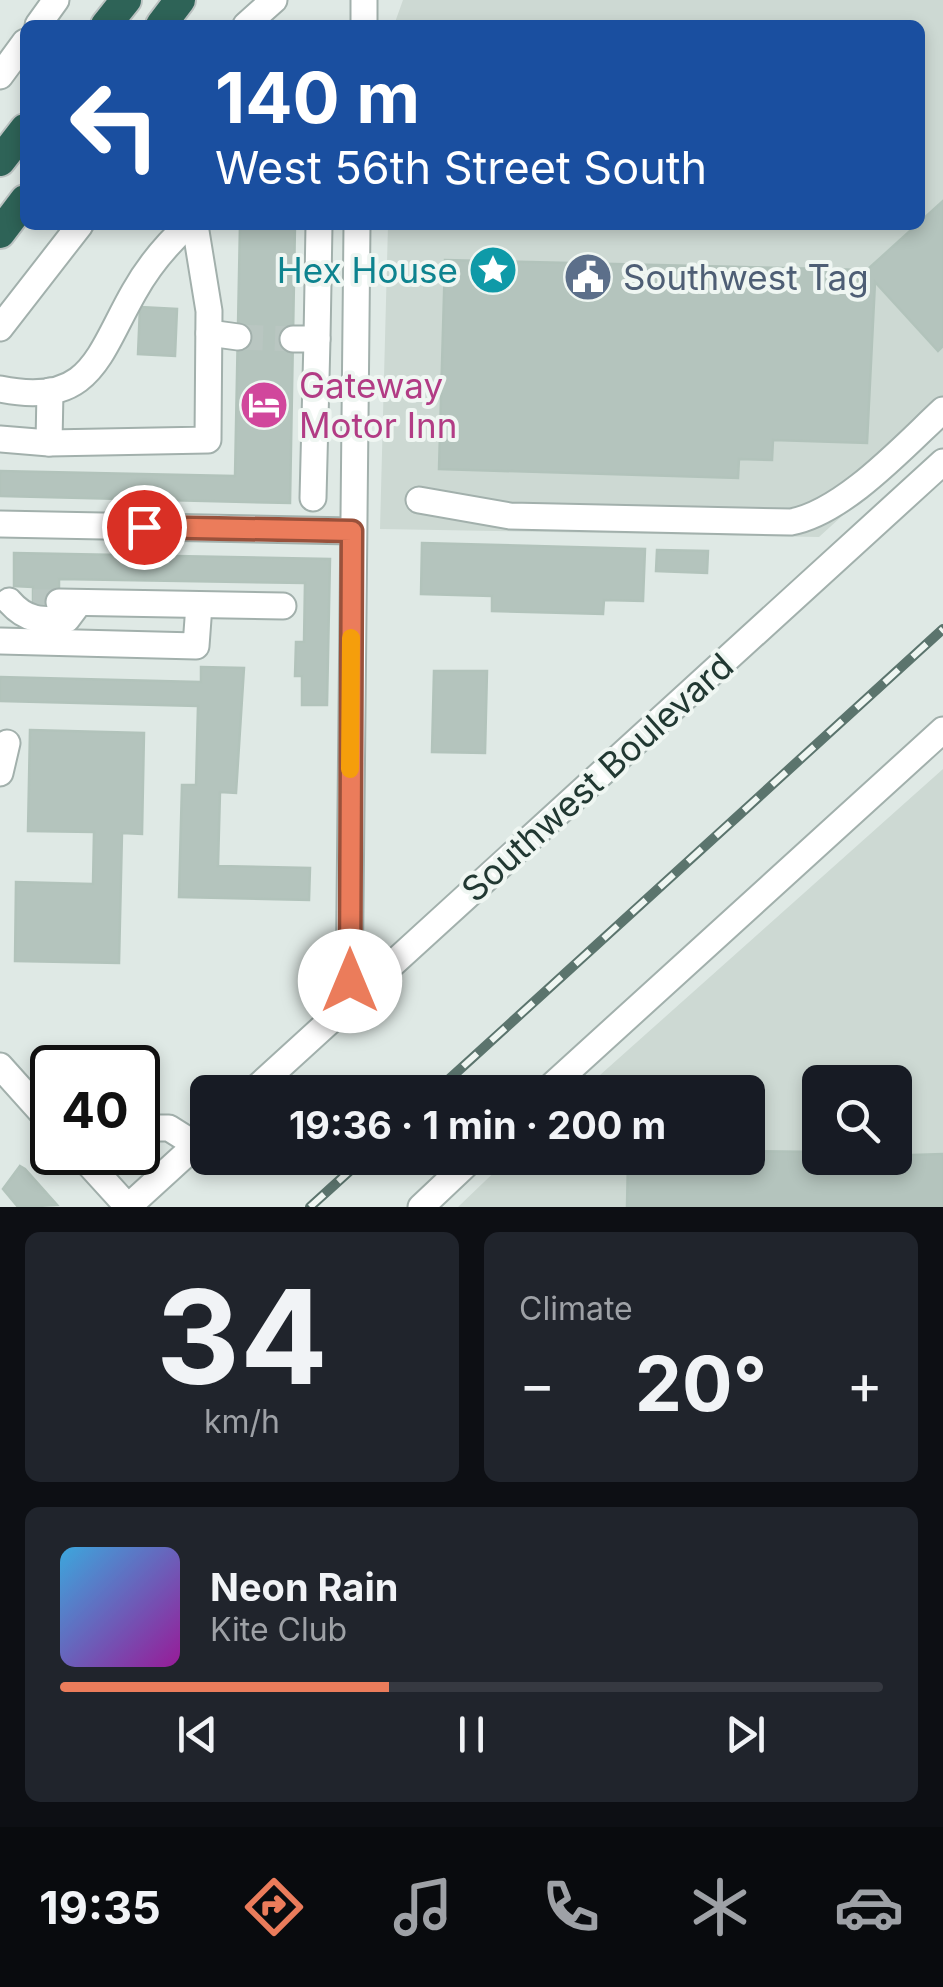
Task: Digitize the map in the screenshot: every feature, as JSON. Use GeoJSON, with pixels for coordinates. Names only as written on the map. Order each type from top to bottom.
{"type":"FeatureCollection","features":[{"type":"Feature","properties":{"kind":"highway"},"geometry":{"type":"LineString","coordinates":[[110,20],[126,0]]}},
{"type":"Feature","properties":{"kind":"highway"},"geometry":{"type":"LineString","coordinates":[[165,20],[180,0]]}},
{"type":"Feature","properties":{"kind":"highway"},"geometry":{"type":"LineString","coordinates":[[0,161],[20,135]]}},
{"type":"Feature","properties":{"kind":"highway"},"geometry":{"type":"LineString","coordinates":[[0,232],[20,206]]}},
{"type":"Feature","properties":{"kind":"street"},"geometry":{"type":"LineString","coordinates":[[252,20],[274,0]]}},
{"type":"Feature","properties":{"kind":"street"},"geometry":{"type":"LineString","coordinates":[[0,76],[20,49]]}},
{"type":"Feature","properties":{"kind":"street"},"geometry":{"type":"LineString","coordinates":[[0,328],[76,230]]}},
{"type":"Feature","properties":{"kind":"street"},"geometry":{"type":"LineString","coordinates":[[0,389],[50,391],[70,387],[89,374],[110,344],[135,289],[184,230]]}},
{"type":"Feature","properties":{"kind":"street"},"geometry":{"type":"LineString","coordinates":[[0,439],[49,443],[208,440],[209,334],[197,230]]}},
{"type":"Feature","properties":{"kind":"street"},"geometry":{"type":"LineString","coordinates":[[313,498],[305,339],[318,230]]}},
{"type":"Feature","properties":{"kind":"street"},"geometry":{"type":"LineString","coordinates":[[349,1003],[357,230]]}},
{"type":"Feature","properties":{"kind":"street"},"geometry":{"type":"LineString","coordinates":[[209,334],[238,337]]}},
{"type":"Feature","properties":{"kind":"street"},"geometry":{"type":"LineString","coordinates":[[49,443],[50,391]]}},
{"type":"Feature","properties":{"kind":"street"},"geometry":{"type":"LineString","coordinates":[[419,500],[510,516],[791,522],[814,518],[885,464],[943,410]]}},
{"type":"Feature","properties":{"kind":"street","name":"Southwest Boulevard"},"geometry":{"type":"LineString","coordinates":[[271,1075],[943,462]]}},
{"type":"Feature","properties":{"kind":"street"},"geometry":{"type":"LineString","coordinates":[[885,464],[909,493]]}},
{"type":"Feature","properties":{"kind":"street"},"geometry":{"type":"LineString","coordinates":[[0,524],[352,531]]}},
{"type":"Feature","properties":{"kind":"street"},"geometry":{"type":"LineString","coordinates":[[40,610],[196,646],[199,605]]}},
{"type":"Feature","properties":{"kind":"street"},"geometry":{"type":"LineString","coordinates":[[0,642],[40,610],[283,606]]}},
{"type":"Feature","properties":{"kind":"street"},"geometry":{"type":"LineString","coordinates":[[564,1075],[943,730]]}},
{"type":"Feature","properties":{"kind":"street"},"geometry":{"type":"LineString","coordinates":[[0,773],[6,743]]}},
{"type":"Feature","properties":{"kind":"street"},"geometry":{"type":"LineString","coordinates":[[0,1066],[30,1099]]}},
{"type":"Feature","properties":{"kind":"street"},"geometry":{"type":"LineString","coordinates":[[160,1128],[190,1135]]}},
{"type":"Feature","properties":{"kind":"street"},"geometry":{"type":"LineString","coordinates":[[105,1175],[128,1207],[190,1150]]}},
{"type":"Feature","properties":{"kind":"street"},"geometry":{"type":"LineString","coordinates":[[421,1207],[455,1175]]}},
{"type":"Feature","properties":{"kind":"shaded area"},"geometry":{"type":"Polygon","coordinates":[[[403,0],[943,0],[943,424],[819,537],[380,529],[388,230],[925,230],[925,20],[396,20],[403,0]]]}},
{"type":"Feature","properties":{"kind":"shaded area"},"geometry":{"type":"Polygon","coordinates":[[[943,769],[943,1207],[458,1207],[491,1175],[765,1175],[765,1075],[600,1075],[943,769]]]}},
{"type":"Feature","properties":{"kind":"building"},"geometry":{"type":"Polygon","coordinates":[[[943,201],[943,346],[938,351],[875,282],[867,443],[773,440],[772,460],[739,459],[738,478],[439,469],[445,260],[867,270],[911,230],[925,230],[925,217],[943,201]]]}},
{"type":"Feature","properties":{"kind":"building","name":"Gateway Motor Inn"},"geometry":{"type":"Polygon","coordinates":[[[240,230],[295,230],[290,503],[0,496],[0,471],[235,476],[240,230]]]}},
{"type":"Feature","properties":{"kind":"building"},"geometry":{"type":"Polygon","coordinates":[[[140,307],[177,309],[175,356],[138,354],[140,307]]]}},
{"type":"Feature","properties":{"kind":"building"},"geometry":{"type":"Polygon","coordinates":[[[422,543],[645,549],[643,601],[604,600],[603,614],[492,611],[492,596],[421,594],[422,543]]]}},
{"type":"Feature","properties":{"kind":"building"},"geometry":{"type":"Polygon","coordinates":[[[657,550],[708,551],[707,573],[656,571],[657,550]]]}},
{"type":"Feature","properties":{"kind":"building"},"geometry":{"type":"Polygon","coordinates":[[[14,553],[330,559],[327,705],[302,705],[302,676],[295,676],[296,642],[304,642],[305,583],[59,579],[59,612],[33,611],[33,587],[14,586],[14,553]]]}},
{"type":"Feature","properties":{"kind":"building"},"geometry":{"type":"Polygon","coordinates":[[[201,667],[244,668],[236,793],[220,792],[218,866],[310,868],[309,900],[179,897],[182,785],[196,785],[198,706],[0,701],[0,677],[201,682],[201,667]]]}},
{"type":"Feature","properties":{"kind":"building"},"geometry":{"type":"Polygon","coordinates":[[[434,671],[487,671],[485,753],[432,752],[434,671]]]}},
{"type":"Feature","properties":{"kind":"building"},"geometry":{"type":"Polygon","coordinates":[[[30,730],[144,733],[142,834],[122,833],[119,963],[15,961],[16,882],[93,884],[94,832],[28,831],[30,730]]]}},
{"type":"Feature","properties":{"kind":"building"},"geometry":{"type":"Polygon","coordinates":[[[765,1151],[802,1152],[802,1175],[912,1175],[912,1155],[943,1154],[943,1207],[627,1207],[628,1175],[765,1175],[765,1151]]]}},
{"type":"Feature","properties":{"kind":"building"},"geometry":{"type":"Polygon","coordinates":[[[20,1166],[57,1205],[18,1207],[3,1189],[20,1166]]]}},
{"type":"Feature","properties":{"kind":"tunnel"},"geometry":{"type":"LineString","coordinates":[[238,337],[293,339]]}},
{"type":"Feature","properties":{"kind":"tunnel"},"geometry":{"type":"LineString","coordinates":[[33,602],[59,602]]}},
{"type":"Feature","properties":{"kind":"railway"},"geometry":{"type":"LineString","coordinates":[[454,1075],[943,629]]}},
{"type":"Feature","properties":{"kind":"railway"},"geometry":{"type":"LineString","coordinates":[[310,1207],[345,1175]]}},
{"type":"Feature","properties":{"kind":"slow traffic"},"geometry":{"type":"LineString","coordinates":[[350,769],[351,638]]}},
{"type":"Feature","properties":{"kind":"place","name":"Hex House"},"geometry":{"type":"Point","coordinates":[493,270]}},
{"type":"Feature","properties":{"kind":"place","name":"Southwest Tag"},"geometry":{"type":"Point","coordinates":[588,277]}},
{"type":"Feature","properties":{"kind":"place","name":"Gateway Motor Inn"},"geometry":{"type":"Point","coordinates":[264,405]}},
{"type":"Feature","properties":{"kind":"route"},"geometry":{"type":"LineString","coordinates":[[144,527],[352,531],[350,981]]}}]}
